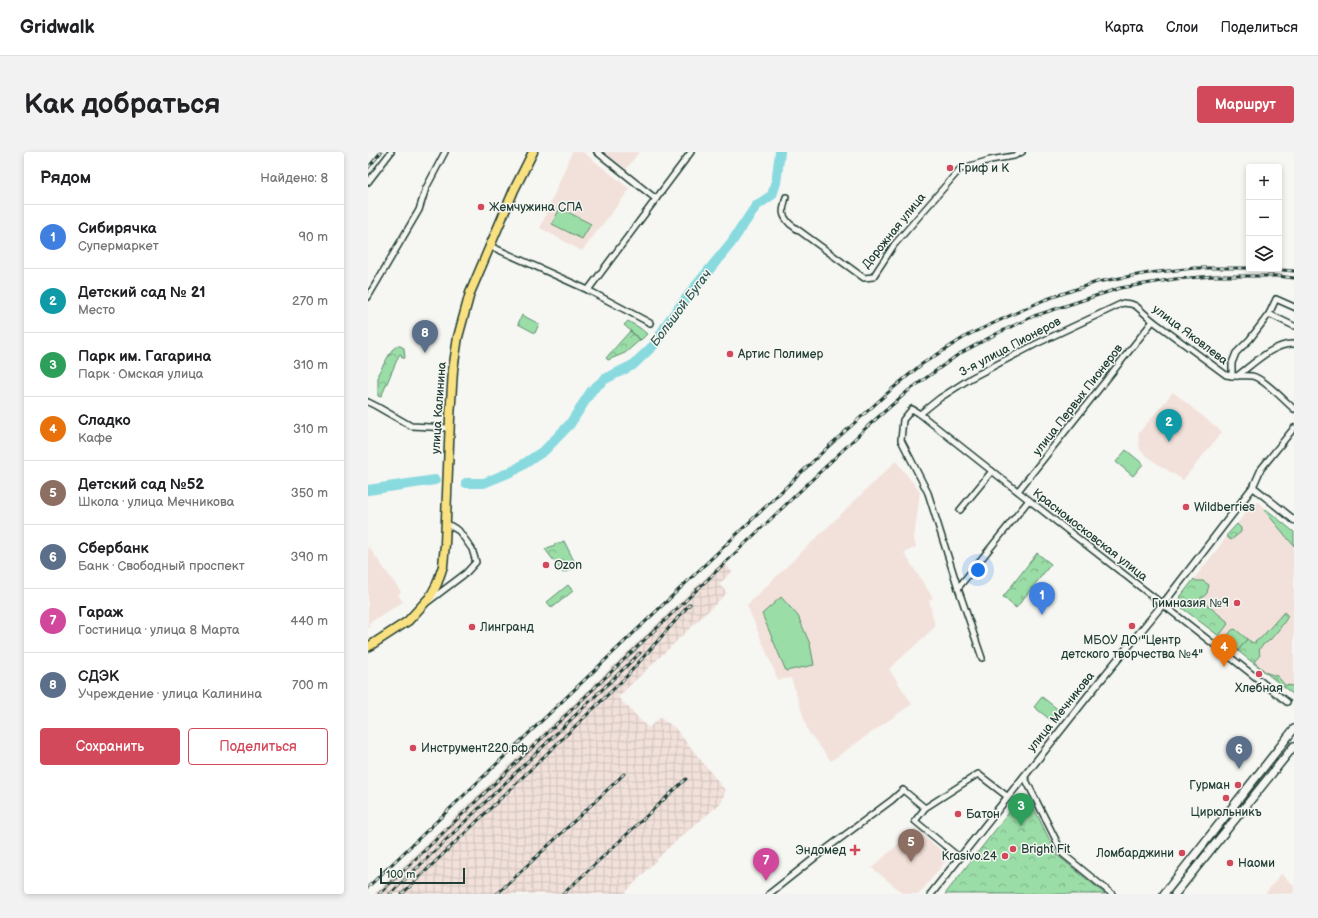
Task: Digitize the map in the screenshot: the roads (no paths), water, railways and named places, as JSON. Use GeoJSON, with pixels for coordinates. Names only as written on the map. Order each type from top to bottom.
{"type":"FeatureCollection","features":[{"type":"Feature","properties":{"kind":"main road","name":"улица Калинина"},"geometry":{"type":"LineString","coordinates":[[368,647],[408,621],[422,606],[430,597],[437,584],[443,566],[449,428],[453,370],[458,337],[470,293],[514,190],[533,152]]}},
{"type":"Feature","properties":{"kind":"main road"},"geometry":{"type":"LineString","coordinates":[[1164,894],[1294,729]]}},
{"type":"Feature","properties":{"kind":"main road"},"geometry":{"type":"LineString","coordinates":[[1175,894],[1294,746]]}},
{"type":"Feature","properties":{"kind":"street"},"geometry":{"type":"LineString","coordinates":[[368,182],[391,152]]}},
{"type":"Feature","properties":{"kind":"street"},"geometry":{"type":"LineString","coordinates":[[368,297],[419,210],[426,188],[445,152]]}},
{"type":"Feature","properties":{"kind":"street"},"geometry":{"type":"LineString","coordinates":[[597,152],[656,199]]}},
{"type":"Feature","properties":{"kind":"street"},"geometry":{"type":"LineString","coordinates":[[588,290],[691,152]]}},
{"type":"Feature","properties":{"kind":"street","name":"Дорожная улица"},"geometry":{"type":"LineString","coordinates":[[786,197],[783,212],[784,218],[790,224],[864,278],[873,277],[894,245],[960,169],[990,160],[1014,156],[1022,152]]}},
{"type":"Feature","properties":{"kind":"street"},"geometry":{"type":"LineString","coordinates":[[490,246],[588,290],[650,323]]}},
{"type":"Feature","properties":{"kind":"street"},"geometry":{"type":"LineString","coordinates":[[1294,307],[1276,299],[1269,314],[1250,339],[1236,353],[1232,363],[1235,376],[1267,353],[1287,344],[1294,344]]}},
{"type":"Feature","properties":{"kind":"street","name":"3-я улица Пионеров"},"geometry":{"type":"LineString","coordinates":[[958,588],[928,492],[901,440],[903,420],[912,409],[920,414],[940,398],[971,378],[1036,344],[1122,303],[1136,306]]}},
{"type":"Feature","properties":{"kind":"street","name":"улица Яковлева"},"geometry":{"type":"LineString","coordinates":[[1136,306],[1222,373],[1235,376],[1252,376],[1261,380],[1294,409]]}},
{"type":"Feature","properties":{"kind":"street"},"geometry":{"type":"LineString","coordinates":[[1269,314],[1294,326]]}},
{"type":"Feature","properties":{"kind":"street","name":"улица Первых Пионеров"},"geometry":{"type":"LineString","coordinates":[[1018,491],[1153,320]]}},
{"type":"Feature","properties":{"kind":"street"},"geometry":{"type":"LineString","coordinates":[[368,402],[411,426],[449,428]]}},
{"type":"Feature","properties":{"kind":"street","name":"Красномосковская улица"},"geometry":{"type":"LineString","coordinates":[[920,414],[1287,702]]}},
{"type":"Feature","properties":{"kind":"street","name":"улица Мечникова"},"geometry":{"type":"LineString","coordinates":[[931,894],[1162,604],[1253,487],[1262,469],[1294,428]]}},
{"type":"Feature","properties":{"kind":"street"},"geometry":{"type":"LineString","coordinates":[[960,510],[992,471]]}},
{"type":"Feature","properties":{"kind":"street"},"geometry":{"type":"LineString","coordinates":[[1253,487],[1294,520]]}},
{"type":"Feature","properties":{"kind":"street"},"geometry":{"type":"LineString","coordinates":[[982,658],[958,588],[1029,500]]}},
{"type":"Feature","properties":{"kind":"street"},"geometry":{"type":"LineString","coordinates":[[422,606],[466,573],[476,562],[472,549],[459,531],[446,523]]}},
{"type":"Feature","properties":{"kind":"street"},"geometry":{"type":"LineString","coordinates":[[960,858],[915,821],[925,808],[978,774],[1008,797]]}},
{"type":"Feature","properties":{"kind":"street"},"geometry":{"type":"LineString","coordinates":[[1024,776],[1063,854],[1112,894]]}},
{"type":"Feature","properties":{"kind":"street"},"geometry":{"type":"LineString","coordinates":[[769,894],[903,790],[925,808]]}},
{"type":"Feature","properties":{"kind":"waterway","name":"Большой Бугач"},"geometry":{"type":"LineString","coordinates":[[466,483],[484,483],[515,470],[545,450],[570,424],[592,390],[605,379],[633,365],[655,344],[668,322],[731,243],[756,206],[772,195],[776,183],[780,152]]}},
{"type":"Feature","properties":{"kind":"waterway"},"geometry":{"type":"LineString","coordinates":[[368,490],[435,480]]}},
{"type":"Feature","properties":{"kind":"railway"},"geometry":{"type":"LineString","coordinates":[[368,168],[381,152]]}},
{"type":"Feature","properties":{"kind":"railway"},"geometry":{"type":"LineString","coordinates":[[368,887],[829,446],[922,364],[968,335],[1044,300],[1097,282],[1149,273],[1195,268],[1246,268]]}},
{"type":"Feature","properties":{"kind":"railway"},"geometry":{"type":"LineString","coordinates":[[1282,270],[1294,271]]}},
{"type":"Feature","properties":{"kind":"railway"},"geometry":{"type":"LineString","coordinates":[[379,894],[868,426],[908,391],[959,354],[1034,316],[1120,288],[1175,279],[1214,276],[1277,276],[1294,278]]}},
{"type":"Feature","properties":{"kind":"railway"},"geometry":{"type":"LineString","coordinates":[[402,894],[626,677],[690,604]]}},
{"type":"Feature","properties":{"kind":"railway"},"geometry":{"type":"LineString","coordinates":[[390,894],[640,653]]}},
{"type":"Feature","properties":{"kind":"railway"},"geometry":{"type":"LineString","coordinates":[[497,894],[624,774]]}},
{"type":"Feature","properties":{"kind":"railway"},"geometry":{"type":"LineString","coordinates":[[563,894],[686,779]]}},
{"type":"Feature","properties":{"kind":"place","name":"Гриф и К"},"geometry":{"type":"Point","coordinates":[950,168]}},
{"type":"Feature","properties":{"kind":"place","name":"Жемчужина СПА"},"geometry":{"type":"Point","coordinates":[481,207]}},
{"type":"Feature","properties":{"kind":"place","name":"СДЭК"},"geometry":{"type":"Point","coordinates":[425,353]}},
{"type":"Feature","properties":{"kind":"place","name":"Артис Полимер"},"geometry":{"type":"Point","coordinates":[730,354]}},
{"type":"Feature","properties":{"kind":"place","name":"Детский сад № 21"},"geometry":{"type":"Point","coordinates":[1169,442]}},
{"type":"Feature","properties":{"kind":"place","name":"Wildberries"},"geometry":{"type":"Point","coordinates":[1186,507]}},
{"type":"Feature","properties":{"kind":"place","name":"Ozon"},"geometry":{"type":"Point","coordinates":[546,565]}},
{"type":"Feature","properties":{"kind":"place","name":"Гимназия №9"},"geometry":{"type":"Point","coordinates":[1237,603]}},
{"type":"Feature","properties":{"kind":"place","name":"Сибирячка"},"geometry":{"type":"Point","coordinates":[1042,615]}},
{"type":"Feature","properties":{"kind":"place","name":"МБОУ ДО \"Центр детского творчества №4\""},"geometry":{"type":"Point","coordinates":[1132,626]}},
{"type":"Feature","properties":{"kind":"place","name":"Лингранд"},"geometry":{"type":"Point","coordinates":[472,627]}},
{"type":"Feature","properties":{"kind":"place","name":"Сладко"},"geometry":{"type":"Point","coordinates":[1224,667]}},
{"type":"Feature","properties":{"kind":"place","name":"Хлебная"},"geometry":{"type":"Point","coordinates":[1259,674]}},
{"type":"Feature","properties":{"kind":"place","name":"Инструмент220.рф"},"geometry":{"type":"Point","coordinates":[413,748]}},
{"type":"Feature","properties":{"kind":"place","name":"Сбербанк"},"geometry":{"type":"Point","coordinates":[1239,769]}},
{"type":"Feature","properties":{"kind":"place","name":"Гурман"},"geometry":{"type":"Point","coordinates":[1238,785]}},
{"type":"Feature","properties":{"kind":"place","name":"Цирюльникъ"},"geometry":{"type":"Point","coordinates":[1226,798]}},
{"type":"Feature","properties":{"kind":"place","name":"Батон"},"geometry":{"type":"Point","coordinates":[958,814]}},
{"type":"Feature","properties":{"kind":"place","name":"Парк им. Гагарина"},"geometry":{"type":"Point","coordinates":[1021,826]}},
{"type":"Feature","properties":{"kind":"place","name":"Bright Fit"},"geometry":{"type":"Point","coordinates":[1013,849]}},
{"type":"Feature","properties":{"kind":"place","name":"Эндомед"},"geometry":{"type":"Point","coordinates":[855,850]}},
{"type":"Feature","properties":{"kind":"place","name":"Ломбарджини"},"geometry":{"type":"Point","coordinates":[1182,853]}},
{"type":"Feature","properties":{"kind":"place","name":"Krasivo.24"},"geometry":{"type":"Point","coordinates":[1005,856]}},
{"type":"Feature","properties":{"kind":"place","name":"Детский сад №52"},"geometry":{"type":"Point","coordinates":[911,862]}},
{"type":"Feature","properties":{"kind":"place","name":"Наоми"},"geometry":{"type":"Point","coordinates":[1230,863]}},
{"type":"Feature","properties":{"kind":"place","name":"Гараж"},"geometry":{"type":"Point","coordinates":[766,881]}}]}
